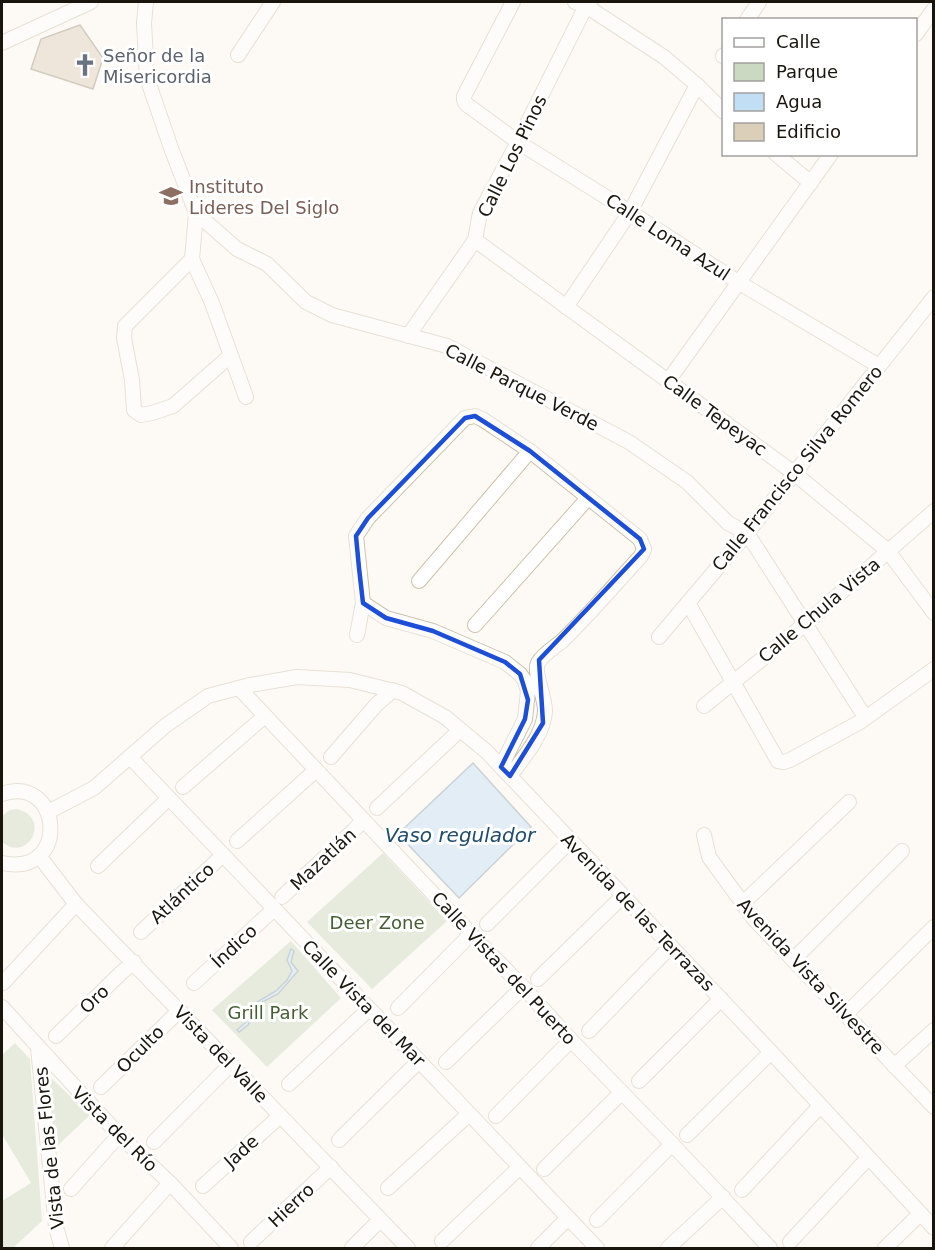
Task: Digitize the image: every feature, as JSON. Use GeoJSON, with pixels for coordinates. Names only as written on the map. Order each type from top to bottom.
{"type":"FeatureCollection","features":[{"type":"Feature","properties":{"kind":"street"},"geometry":{"type":"LineString","coordinates":[[2,43],[91,2]]}},
{"type":"Feature","properties":{"kind":"street","name":"Calle Parque Verde"},"geometry":{"type":"LineString","coordinates":[[146,2],[144,23],[147,78],[196,213],[237,249],[267,264],[306,302],[332,315],[447,346],[629,442],[687,482],[728,523],[747,533],[866,717]]}},
{"type":"Feature","properties":{"kind":"street"},"geometry":{"type":"LineString","coordinates":[[238,55],[273,2]]}},
{"type":"Feature","properties":{"kind":"street","name":"Calle Loma Azul"},"geometry":{"type":"LineString","coordinates":[[513,2],[464,96],[466,104],[518,142],[738,282],[879,366]]}},
{"type":"Feature","properties":{"kind":"street"},"geometry":{"type":"LineString","coordinates":[[748,18],[759,2]]}},
{"type":"Feature","properties":{"kind":"street"},"geometry":{"type":"LineString","coordinates":[[584,3],[664,57],[697,85],[722,111]]}},
{"type":"Feature","properties":{"kind":"street","name":"Calle Los Pinos"},"geometry":{"type":"LineString","coordinates":[[408,336],[475,240],[480,213],[518,142],[584,3]]}},
{"type":"Feature","properties":{"kind":"street"},"geometry":{"type":"LineString","coordinates":[[917,31],[933,9]]}},
{"type":"Feature","properties":{"kind":"street"},"geometry":{"type":"LineString","coordinates":[[566,307],[630,212],[697,85]]}},
{"type":"Feature","properties":{"kind":"street"},"geometry":{"type":"LineString","coordinates":[[778,156],[811,183]]}},
{"type":"Feature","properties":{"kind":"street"},"geometry":{"type":"LineString","coordinates":[[668,381],[830,156]]}},
{"type":"Feature","properties":{"kind":"street"},"geometry":{"type":"LineString","coordinates":[[196,213],[192,259],[212,303],[246,397]]}},
{"type":"Feature","properties":{"kind":"street","name":"Calle Tepeyac"},"geometry":{"type":"LineString","coordinates":[[475,240],[794,473],[888,551],[933,613]]}},
{"type":"Feature","properties":{"kind":"street"},"geometry":{"type":"LineString","coordinates":[[192,259],[125,326],[124,338],[132,380],[134,410],[141,415],[173,406],[230,356]]}},
{"type":"Feature","properties":{"kind":"street","name":"Calle Francisco Silva Romero"},"geometry":{"type":"LineString","coordinates":[[659,637],[747,533],[933,297]]}},
{"type":"Feature","properties":{"kind":"street"},"geometry":{"type":"LineString","coordinates":[[357,636],[363,603],[356,536],[368,518],[465,418],[475,416],[482,419],[530,451],[640,539],[644,549],[641,556],[562,640],[539,660],[537,671],[545,710],[543,723],[534,743],[505,772]]}},
{"type":"Feature","properties":{"kind":"street"},"geometry":{"type":"LineString","coordinates":[[419,581],[530,451]]}},
{"type":"Feature","properties":{"kind":"street"},"geometry":{"type":"LineString","coordinates":[[475,625],[588,498]]}},
{"type":"Feature","properties":{"kind":"street","name":"Calle Chula Vista"},"geometry":{"type":"LineString","coordinates":[[704,706],[805,624],[933,511]]}},
{"type":"Feature","properties":{"kind":"street"},"geometry":{"type":"LineString","coordinates":[[363,603],[386,618],[433,631],[505,662],[520,674],[528,691],[525,719],[505,772]]}},
{"type":"Feature","properties":{"kind":"street"},"geometry":{"type":"LineString","coordinates":[[688,603],[778,761],[790,760],[860,722],[933,669]]}},
{"type":"Feature","properties":{"kind":"street","name":"Avenida de las Terrazas"},"geometry":{"type":"LineString","coordinates":[[48,812],[94,788],[165,726],[208,696],[297,677],[350,680],[402,693],[445,717],[487,752],[771,1052],[933,1228]]}},
{"type":"Feature","properties":{"kind":"street","name":"Calle Vistas del Puerto"},"geometry":{"type":"LineString","coordinates":[[239,688],[770,1248]]}},
{"type":"Feature","properties":{"kind":"street"},"geometry":{"type":"LineString","coordinates":[[331,756],[376,705],[393,690]]}},
{"type":"Feature","properties":{"kind":"street"},"geometry":{"type":"LineString","coordinates":[[183,787],[265,716]]}},
{"type":"Feature","properties":{"kind":"street"},"geometry":{"type":"LineString","coordinates":[[377,808],[460,730]]}},
{"type":"Feature","properties":{"kind":"street","name":"Calle Vista del Mar"},"geometry":{"type":"LineString","coordinates":[[130,757],[223,855],[278,903],[369,1008],[597,1248]]}},
{"type":"Feature","properties":{"kind":"street"},"geometry":{"type":"LineString","coordinates":[[237,841],[316,770]]}},
{"type":"Feature","properties":{"kind":"street"},"geometry":{"type":"LineString","coordinates":[[2,794],[9,791],[21,791],[32,795],[42,802],[51,824],[51,836],[39,856],[27,863],[15,865],[2,863]]}},
{"type":"Feature","properties":{"kind":"street"},"geometry":{"type":"LineString","coordinates":[[98,866],[169,798]]}},
{"type":"Feature","properties":{"kind":"street"},"geometry":{"type":"LineString","coordinates":[[742,904],[849,802]]}},
{"type":"Feature","properties":{"kind":"street","name":"Mazatlán"},"geometry":{"type":"LineString","coordinates":[[278,903],[363,820]]}},
{"type":"Feature","properties":{"kind":"street","name":"Avenida Vista Silvestre"},"geometry":{"type":"LineString","coordinates":[[704,835],[709,857],[754,919],[933,1107]]}},
{"type":"Feature","properties":{"kind":"street"},"geometry":{"type":"LineString","coordinates":[[487,924],[570,841]]}},
{"type":"Feature","properties":{"kind":"street"},"geometry":{"type":"LineString","coordinates":[[793,960],[902,851]]}},
{"type":"Feature","properties":{"kind":"street","name":"Atlántico"},"geometry":{"type":"LineString","coordinates":[[141,932],[223,855]]}},
{"type":"Feature","properties":{"kind":"street","name":"Vista del Valle"},"geometry":{"type":"LineString","coordinates":[[39,856],[76,903],[408,1248]]}},
{"type":"Feature","properties":{"kind":"street"},"geometry":{"type":"LineString","coordinates":[[538,979],[623,896]]}},
{"type":"Feature","properties":{"kind":"street"},"geometry":{"type":"LineString","coordinates":[[3,983],[76,903]]}},
{"type":"Feature","properties":{"kind":"street","name":"Índico"},"geometry":{"type":"LineString","coordinates":[[194,983],[278,903]]}},
{"type":"Feature","properties":{"kind":"street"},"geometry":{"type":"LineString","coordinates":[[845,1015],[933,927]]}},
{"type":"Feature","properties":{"kind":"street"},"geometry":{"type":"LineString","coordinates":[[398,1008],[471,934]]}},
{"type":"Feature","properties":{"kind":"street"},"geometry":{"type":"LineString","coordinates":[[589,1031],[671,946]]}},
{"type":"Feature","properties":{"kind":"street","name":"Oro"},"geometry":{"type":"LineString","coordinates":[[56,1036],[134,962]]}},
{"type":"Feature","properties":{"kind":"street"},"geometry":{"type":"LineString","coordinates":[[446,1062],[523,987]]}},
{"type":"Feature","properties":{"kind":"street"},"geometry":{"type":"LineString","coordinates":[[639,1081],[721,999]]}},
{"type":"Feature","properties":{"kind":"street","name":"Vista del Río"},"geometry":{"type":"LineString","coordinates":[[2,1007],[119,1135],[170,1183],[225,1246]]}},
{"type":"Feature","properties":{"kind":"street"},"geometry":{"type":"LineString","coordinates":[[289,1084],[369,1008]]}},
{"type":"Feature","properties":{"kind":"street","name":"Oculto"},"geometry":{"type":"LineString","coordinates":[[101,1087],[180,1010]]}},
{"type":"Feature","properties":{"kind":"street"},"geometry":{"type":"LineString","coordinates":[[894,1066],[933,1030]]}},
{"type":"Feature","properties":{"kind":"street"},"geometry":{"type":"LineString","coordinates":[[496,1116],[571,1040]]}},
{"type":"Feature","properties":{"kind":"street","name":"Vista de las Flores"},"geometry":{"type":"LineString","coordinates":[[38,1048],[56,1227],[61,1248]]}},
{"type":"Feature","properties":{"kind":"street"},"geometry":{"type":"LineString","coordinates":[[687,1136],[771,1052]]}},
{"type":"Feature","properties":{"kind":"street"},"geometry":{"type":"LineString","coordinates":[[339,1140],[419,1061]]}},
{"type":"Feature","properties":{"kind":"street"},"geometry":{"type":"LineString","coordinates":[[154,1142],[231,1064]]}},
{"type":"Feature","properties":{"kind":"street"},"geometry":{"type":"LineString","coordinates":[[544,1169],[622,1092]]}},
{"type":"Feature","properties":{"kind":"street"},"geometry":{"type":"LineString","coordinates":[[742,1190],[820,1106]]}},
{"type":"Feature","properties":{"kind":"street"},"geometry":{"type":"LineString","coordinates":[[388,1188],[469,1114]]}},
{"type":"Feature","properties":{"kind":"street","name":"Jade"},"geometry":{"type":"LineString","coordinates":[[203,1186],[280,1116]]}},
{"type":"Feature","properties":{"kind":"street"},"geometry":{"type":"LineString","coordinates":[[71,1189],[119,1135]]}},
{"type":"Feature","properties":{"kind":"street"},"geometry":{"type":"LineString","coordinates":[[597,1220],[672,1144]]}},
{"type":"Feature","properties":{"kind":"street"},"geometry":{"type":"LineString","coordinates":[[790,1242],[868,1158]]}},
{"type":"Feature","properties":{"kind":"street","name":"Hierro"},"geometry":{"type":"LineString","coordinates":[[251,1242],[331,1167]]}},
{"type":"Feature","properties":{"kind":"street"},"geometry":{"type":"LineString","coordinates":[[442,1241],[520,1167]]}},
{"type":"Feature","properties":{"kind":"street"},"geometry":{"type":"LineString","coordinates":[[112,1248],[170,1183]]}},
{"type":"Feature","properties":{"kind":"street"},"geometry":{"type":"LineString","coordinates":[[668,1248],[723,1197]]}},
{"type":"Feature","properties":{"kind":"street"},"geometry":{"type":"LineString","coordinates":[[885,1248],[920,1214]]}},
{"type":"Feature","properties":{"kind":"street"},"geometry":{"type":"LineString","coordinates":[[538,1248],[567,1218]]}},
{"type":"Feature","properties":{"kind":"street"},"geometry":{"type":"LineString","coordinates":[[352,1248],[380,1220]]}},
{"type":"Feature","properties":{"kind":"highlighted area"},"geometry":{"type":"Polygon","coordinates":[[[475,416],[530,451],[640,539],[644,549],[539,660],[543,723],[510,776],[501,767],[525,719],[528,700],[520,674],[505,662],[433,631],[386,618],[363,603],[359,568],[356,536],[368,518],[465,418],[475,416]]]}},
{"type":"Feature","properties":{"kind":"green space"},"geometry":{"type":"Polygon","coordinates":[[[16,809],[27,813],[33,820],[35,828],[28,843],[21,847],[12,847],[2,842],[2,816],[16,809]]]}},
{"type":"Feature","properties":{"kind":"green space","name":"Deer Zone"},"geometry":{"type":"Polygon","coordinates":[[[383,853],[447,921],[372,989],[307,922],[383,853]]]}},
{"type":"Feature","properties":{"kind":"green space","name":"Grill Park"},"geometry":{"type":"Polygon","coordinates":[[[291,941],[341,998],[267,1067],[212,1010],[291,941]]]}},
{"type":"Feature","properties":{"kind":"green space"},"geometry":{"type":"Polygon","coordinates":[[[15,1043],[30,1059],[42,1221],[13,1248],[2,1248],[2,1201],[31,1183],[2,1134],[2,1055],[15,1043]]]}},
{"type":"Feature","properties":{"kind":"green space"},"geometry":{"type":"Polygon","coordinates":[[[45,1072],[90,1115],[54,1149],[45,1072]]]}},
{"type":"Feature","properties":{"kind":"water","name":"Vaso regulador"},"geometry":{"type":"Polygon","coordinates":[[[473,763],[531,827],[459,898],[398,834],[473,763]]]}},
{"type":"Feature","properties":{"kind":"water"},"geometry":{"type":"Polygon","coordinates":[[[291,949],[294,951],[291,962],[298,971],[278,994],[258,1004],[248,1025],[239,1032],[237,1030],[246,1022],[257,1002],[276,991],[287,980],[292,971],[287,960],[291,949]]]}},
{"type":"Feature","properties":{"kind":"building"},"geometry":{"type":"Polygon","coordinates":[[[80,25],[103,58],[93,89],[31,69],[41,39],[80,25]]]}},
{"type":"Feature","properties":{"kind":"place","name":"Señor de la Misericordia"},"geometry":{"type":"Point","coordinates":[85,65]}},
{"type":"Feature","properties":{"kind":"place","name":"Instituto Lideres Del Siglo"},"geometry":{"type":"Point","coordinates":[171,196]}}]}
